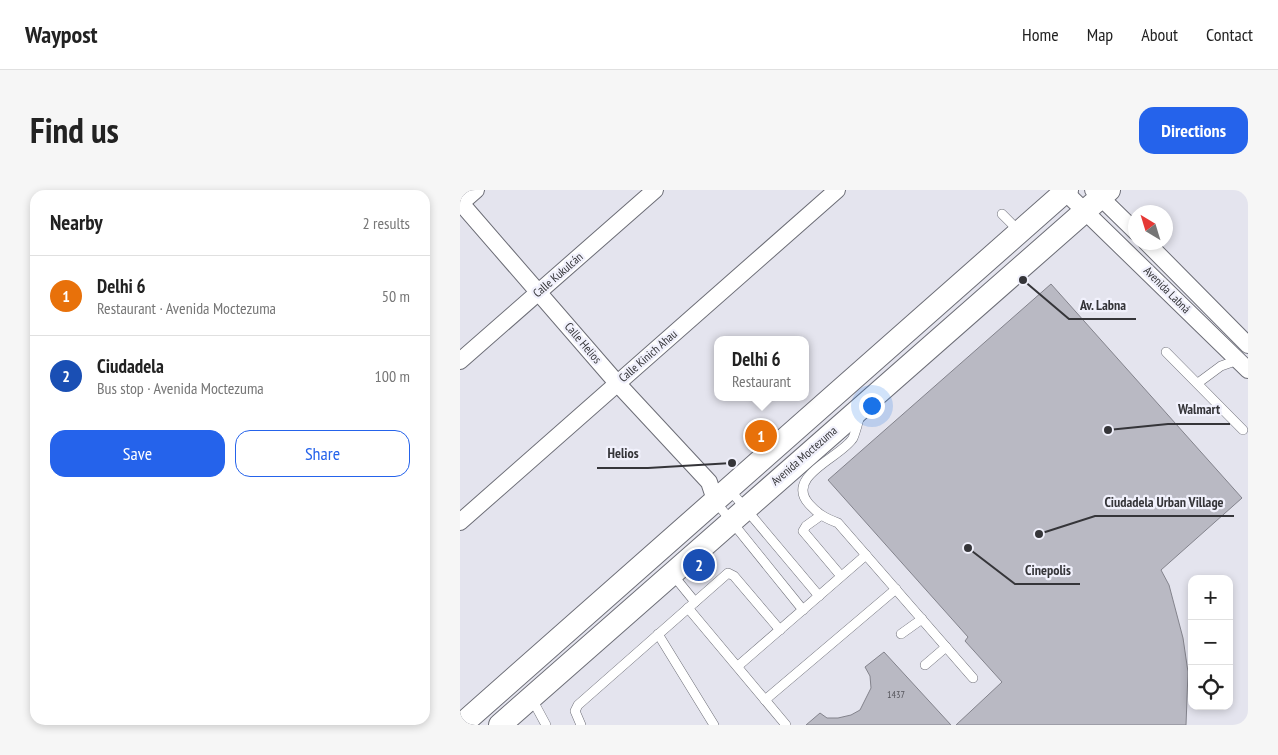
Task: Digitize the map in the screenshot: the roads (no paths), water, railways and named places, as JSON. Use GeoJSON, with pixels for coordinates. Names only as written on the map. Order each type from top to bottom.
{"type":"FeatureCollection","features":[{"type":"Feature","properties":{"kind":"street"},"geometry":{"type":"LineString","coordinates":[[460,203],[476,190]]}},
{"type":"Feature","properties":{"kind":"street","name":"Calle Kukulcán"},"geometry":{"type":"LineString","coordinates":[[460,361],[655,190]]}},
{"type":"Feature","properties":{"kind":"street","name":"Calle Kinich Ahau"},"geometry":{"type":"LineString","coordinates":[[460,522],[837,190]]}},
{"type":"Feature","properties":{"kind":"street","name":"Avenida Labná"},"geometry":{"type":"LineString","coordinates":[[1065,191],[1097,197],[1128,225]]}},
{"type":"Feature","properties":{"kind":"street","name":"Avenida Moctezuma"},"geometry":{"type":"LineString","coordinates":[[462,725],[717,490],[1065,191]]}},
{"type":"Feature","properties":{"kind":"street","name":"Avenida Labná"},"geometry":{"type":"LineString","coordinates":[[1097,197],[1245,360]]}},
{"type":"Feature","properties":{"kind":"street","name":"Avenida Moctezuma"},"geometry":{"type":"LineString","coordinates":[[507,723],[532,697],[671,573],[1097,197]]}},
{"type":"Feature","properties":{"kind":"street","name":"Calle Helios"},"geometry":{"type":"LineString","coordinates":[[460,203],[617,383],[717,490]]}},
{"type":"Feature","properties":{"kind":"street","name":"Avenida Labná"},"geometry":{"type":"LineString","coordinates":[[1154,250],[1248,345]]}},
{"type":"Feature","properties":{"kind":"lane"},"geometry":{"type":"LineString","coordinates":[[1002,214],[1019,232]]}},
{"type":"Feature","properties":{"kind":"lane"},"geometry":{"type":"LineString","coordinates":[[1166,352],[1243,430]]}},
{"type":"Feature","properties":{"kind":"lane"},"geometry":{"type":"LineString","coordinates":[[1198,383],[1221,366],[1245,360]]}},
{"type":"Feature","properties":{"kind":"lane"},"geometry":{"type":"LineString","coordinates":[[865,402],[852,439],[805,479],[802,489],[804,499],[820,516],[838,523],[973,678]]}},
{"type":"Feature","properties":{"kind":"lane"},"geometry":{"type":"LineString","coordinates":[[717,490],[738,514],[819,596]]}},
{"type":"Feature","properties":{"kind":"lane"},"geometry":{"type":"LineString","coordinates":[[717,490],[738,514],[803,610]]}},
{"type":"Feature","properties":{"kind":"lane"},"geometry":{"type":"LineString","coordinates":[[820,516],[806,526],[803,531],[841,576]]}},
{"type":"Feature","properties":{"kind":"lane"},"geometry":{"type":"LineString","coordinates":[[738,666],[866,555]]}},
{"type":"Feature","properties":{"kind":"lane"},"geometry":{"type":"LineString","coordinates":[[671,573],[695,602]]}},
{"type":"Feature","properties":{"kind":"lane"},"geometry":{"type":"LineString","coordinates":[[581,725],[575,711],[578,705],[728,573],[734,576],[780,630]]}},
{"type":"Feature","properties":{"kind":"lane"},"geometry":{"type":"LineString","coordinates":[[765,700],[896,589]]}},
{"type":"Feature","properties":{"kind":"lane"},"geometry":{"type":"LineString","coordinates":[[688,608],[786,725]]}},
{"type":"Feature","properties":{"kind":"lane"},"geometry":{"type":"LineString","coordinates":[[901,634],[922,619]]}},
{"type":"Feature","properties":{"kind":"lane"},"geometry":{"type":"LineString","coordinates":[[658,634],[714,725]]}},
{"type":"Feature","properties":{"kind":"lane"},"geometry":{"type":"LineString","coordinates":[[925,666],[946,647]]}},
{"type":"Feature","properties":{"kind":"lane"},"geometry":{"type":"LineString","coordinates":[[532,697],[546,725]]}},
{"type":"Feature","properties":{"kind":"place","name":"Av. Labna"},"geometry":{"type":"Point","coordinates":[1023,280]}},
{"type":"Feature","properties":{"kind":"place","name":"Walmart"},"geometry":{"type":"Point","coordinates":[1108,430]}},
{"type":"Feature","properties":{"kind":"place","name":"Delhi 6"},"geometry":{"type":"Point","coordinates":[761,436]}},
{"type":"Feature","properties":{"kind":"place","name":"Helios"},"geometry":{"type":"Point","coordinates":[732,463]}},
{"type":"Feature","properties":{"kind":"place","name":"Ciudadela Urban Village"},"geometry":{"type":"Point","coordinates":[1039,534]}},
{"type":"Feature","properties":{"kind":"place","name":"Cinepolis"},"geometry":{"type":"Point","coordinates":[968,548]}},
{"type":"Feature","properties":{"kind":"place","name":"Ciudadela"},"geometry":{"type":"Point","coordinates":[699,565]}}]}
